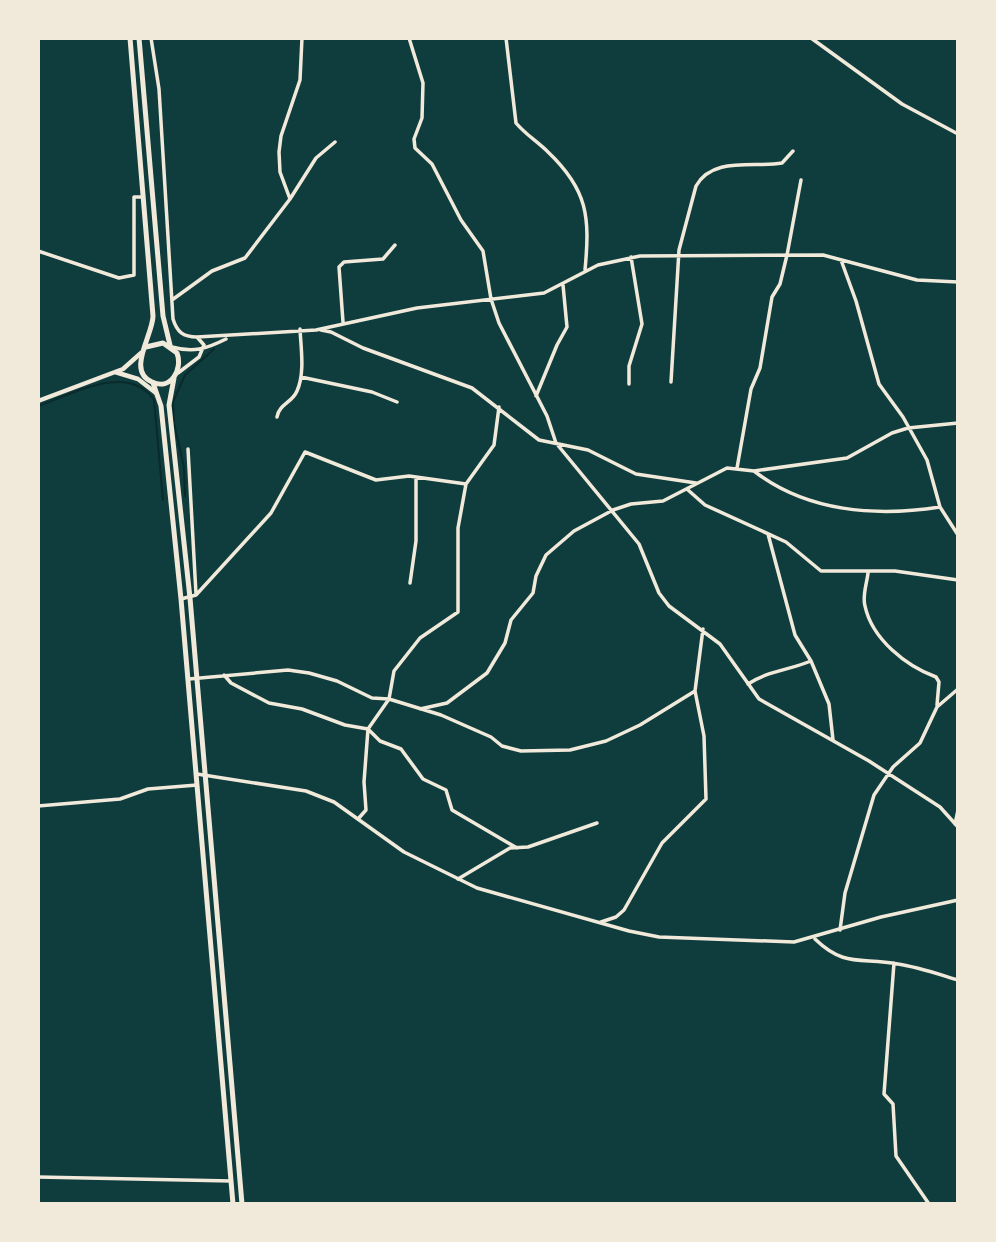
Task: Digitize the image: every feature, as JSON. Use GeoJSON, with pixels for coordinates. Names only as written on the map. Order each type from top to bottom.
{"type":"FeatureCollection","features":[{"type":"Feature","properties":{"kind":"main road"},"geometry":{"type":"LineString","coordinates":[[130,38],[153,324],[140,366],[158,394],[181,598],[233,1203]]}},
{"type":"Feature","properties":{"kind":"main road"},"geometry":{"type":"LineString","coordinates":[[139,38],[163,316],[171,347],[179,356],[169,405],[193,596],[197,678],[242,1203]]}},
{"type":"Feature","properties":{"kind":"main road"},"geometry":{"type":"LineString","coordinates":[[38,401],[131,364],[145,349],[159,343],[171,347]]}},
{"type":"Feature","properties":{"kind":"main road"},"geometry":{"type":"LineString","coordinates":[[114,372],[164,384],[176,375]]}},
{"type":"Feature","properties":{"kind":"main road"},"geometry":{"type":"LineString","coordinates":[[138,379],[158,394]]}},
{"type":"Feature","properties":{"kind":"street"},"geometry":{"type":"LineString","coordinates":[[151,38],[159,89],[173,319],[178,331],[188,337],[229,337],[300,329],[331,332],[363,348],[472,388],[539,440],[588,450],[636,474],[698,484]]}},
{"type":"Feature","properties":{"kind":"street"},"geometry":{"type":"LineString","coordinates":[[290,199],[280,172],[279,152],[281,136],[300,80],[302,38]]}},
{"type":"Feature","properties":{"kind":"street"},"geometry":{"type":"LineString","coordinates":[[409,38],[423,83],[422,118],[414,139],[415,148],[432,164],[461,220],[483,251],[491,299],[556,443],[639,544],[659,593],[669,606],[703,629],[728,652],[759,699],[888,773],[940,807],[956,826]]}},
{"type":"Feature","properties":{"kind":"street"},"geometry":{"type":"LineString","coordinates":[[506,38],[516,123],[568,171],[580,195],[587,219],[586,270]]}},
{"type":"Feature","properties":{"kind":"street"},"geometry":{"type":"LineString","coordinates":[[811,38],[839,61],[881,86],[902,104],[957,134]]}},
{"type":"Feature","properties":{"kind":"street"},"geometry":{"type":"LineString","coordinates":[[172,300],[212,271],[245,258],[290,199],[316,158],[335,142]]}},
{"type":"Feature","properties":{"kind":"street"},"geometry":{"type":"LineString","coordinates":[[671,382],[679,255],[700,178],[728,166],[782,163],[793,151]]}},
{"type":"Feature","properties":{"kind":"street"},"geometry":{"type":"LineString","coordinates":[[737,468],[744,445],[751,389],[760,368],[772,297],[780,284],[801,180]]}},
{"type":"Feature","properties":{"kind":"street"},"geometry":{"type":"LineString","coordinates":[[38,251],[119,278],[134,275],[132,210],[134,197],[144,197]]}},
{"type":"Feature","properties":{"kind":"street"},"geometry":{"type":"LineString","coordinates":[[342,322],[339,267],[344,262],[383,259],[395,245]]}},
{"type":"Feature","properties":{"kind":"street"},"geometry":{"type":"LineString","coordinates":[[316,330],[342,322],[544,293],[563,285],[586,270],[631,257],[822,255],[917,280],[957,282]]}},
{"type":"Feature","properties":{"kind":"street"},"geometry":{"type":"LineString","coordinates":[[629,384],[629,366],[642,324],[631,257]]}},
{"type":"Feature","properties":{"kind":"street"},"geometry":{"type":"LineString","coordinates":[[841,259],[856,301],[878,384],[927,460],[940,507],[957,535]]}},
{"type":"Feature","properties":{"kind":"street"},"geometry":{"type":"LineString","coordinates":[[536,396],[567,327],[563,285]]}},
{"type":"Feature","properties":{"kind":"street"},"geometry":{"type":"LineString","coordinates":[[277,417],[279,408],[295,395],[301,377],[300,329]]}},
{"type":"Feature","properties":{"kind":"street"},"geometry":{"type":"LineString","coordinates":[[197,337],[202,340],[204,350]]}},
{"type":"Feature","properties":{"kind":"street"},"geometry":{"type":"LineString","coordinates":[[176,375],[204,350],[229,337]]}},
{"type":"Feature","properties":{"kind":"street"},"geometry":{"type":"LineString","coordinates":[[171,347],[187,351],[204,350]]}},
{"type":"Feature","properties":{"kind":"street"},"geometry":{"type":"LineString","coordinates":[[301,377],[372,392],[397,402]]}},
{"type":"Feature","properties":{"kind":"street"},"geometry":{"type":"LineString","coordinates":[[358,819],[366,810],[364,769],[368,729],[389,699],[394,671],[420,638],[458,612],[458,528],[466,485],[494,445],[499,407]]}},
{"type":"Feature","properties":{"kind":"street"},"geometry":{"type":"LineString","coordinates":[[421,709],[447,703],[487,673],[505,643],[512,620],[533,593],[536,576],[546,555],[574,531],[612,510],[663,501],[727,468],[754,471],[847,457],[863,446],[908,428],[957,423]]}},
{"type":"Feature","properties":{"kind":"street"},"geometry":{"type":"LineString","coordinates":[[188,449],[193,596]]}},
{"type":"Feature","properties":{"kind":"street"},"geometry":{"type":"LineString","coordinates":[[181,598],[193,596],[271,513],[305,452],[376,480],[416,477],[466,485]]}},
{"type":"Feature","properties":{"kind":"street"},"geometry":{"type":"LineString","coordinates":[[754,471],[790,491],[850,511],[895,513],[940,507]]}},
{"type":"Feature","properties":{"kind":"street"},"geometry":{"type":"LineString","coordinates":[[410,583],[416,541],[416,477]]}},
{"type":"Feature","properties":{"kind":"street"},"geometry":{"type":"LineString","coordinates":[[688,490],[705,505],[786,542],[821,571],[895,571],[957,580]]}},
{"type":"Feature","properties":{"kind":"street"},"geometry":{"type":"LineString","coordinates":[[768,534],[795,635],[811,662],[829,704],[833,740]]}},
{"type":"Feature","properties":{"kind":"street"},"geometry":{"type":"LineString","coordinates":[[840,930],[845,892],[870,807],[888,773],[920,743],[937,707],[939,682],[936,677],[904,661],[877,634],[864,605],[868,573]]}},
{"type":"Feature","properties":{"kind":"street"},"geometry":{"type":"LineString","coordinates":[[601,922],[616,917],[624,910],[662,843],[706,799],[704,736],[695,691],[703,629]]}},
{"type":"Feature","properties":{"kind":"street"},"geometry":{"type":"LineString","coordinates":[[747,684],[764,675],[785,672],[811,662]]}},
{"type":"Feature","properties":{"kind":"street"},"geometry":{"type":"LineString","coordinates":[[188,679],[299,672],[337,681],[372,698],[389,699],[421,709],[467,726],[512,750],[570,750],[615,737],[695,691]]}},
{"type":"Feature","properties":{"kind":"street"},"geometry":{"type":"LineString","coordinates":[[225,675],[231,683],[269,703],[302,709],[345,725],[368,729],[380,741],[401,749],[423,779],[446,790],[452,810],[517,848]]}},
{"type":"Feature","properties":{"kind":"street"},"geometry":{"type":"LineString","coordinates":[[937,707],[957,689]]}},
{"type":"Feature","properties":{"kind":"street"},"geometry":{"type":"LineString","coordinates":[[197,774],[306,791],[334,802],[404,852],[477,888],[629,931],[691,940],[794,942],[815,939],[881,916],[957,900]]}},
{"type":"Feature","properties":{"kind":"street"},"geometry":{"type":"LineString","coordinates":[[38,806],[120,799],[148,789],[197,785]]}},
{"type":"Feature","properties":{"kind":"street"},"geometry":{"type":"LineString","coordinates":[[956,826],[957,810]]}},
{"type":"Feature","properties":{"kind":"street"},"geometry":{"type":"LineString","coordinates":[[458,879],[490,863],[503,851],[597,823]]}},
{"type":"Feature","properties":{"kind":"street"},"geometry":{"type":"LineString","coordinates":[[815,939],[830,954],[842,958],[894,963],[957,980]]}},
{"type":"Feature","properties":{"kind":"street"},"geometry":{"type":"LineString","coordinates":[[894,963],[884,1094],[893,1104],[896,1156],[929,1203]]}},
{"type":"Feature","properties":{"kind":"street"},"geometry":{"type":"LineString","coordinates":[[38,1177],[231,1181]]}},
{"type":"Feature","properties":{"kind":"waterway"},"geometry":{"type":"LineString","coordinates":[[185,496],[184,467],[174,423],[173,402],[185,375],[214,349]]}},
{"type":"Feature","properties":{"kind":"waterway"},"geometry":{"type":"LineString","coordinates":[[38,406],[99,384],[130,383],[143,389],[154,400],[163,500]]}}]}
